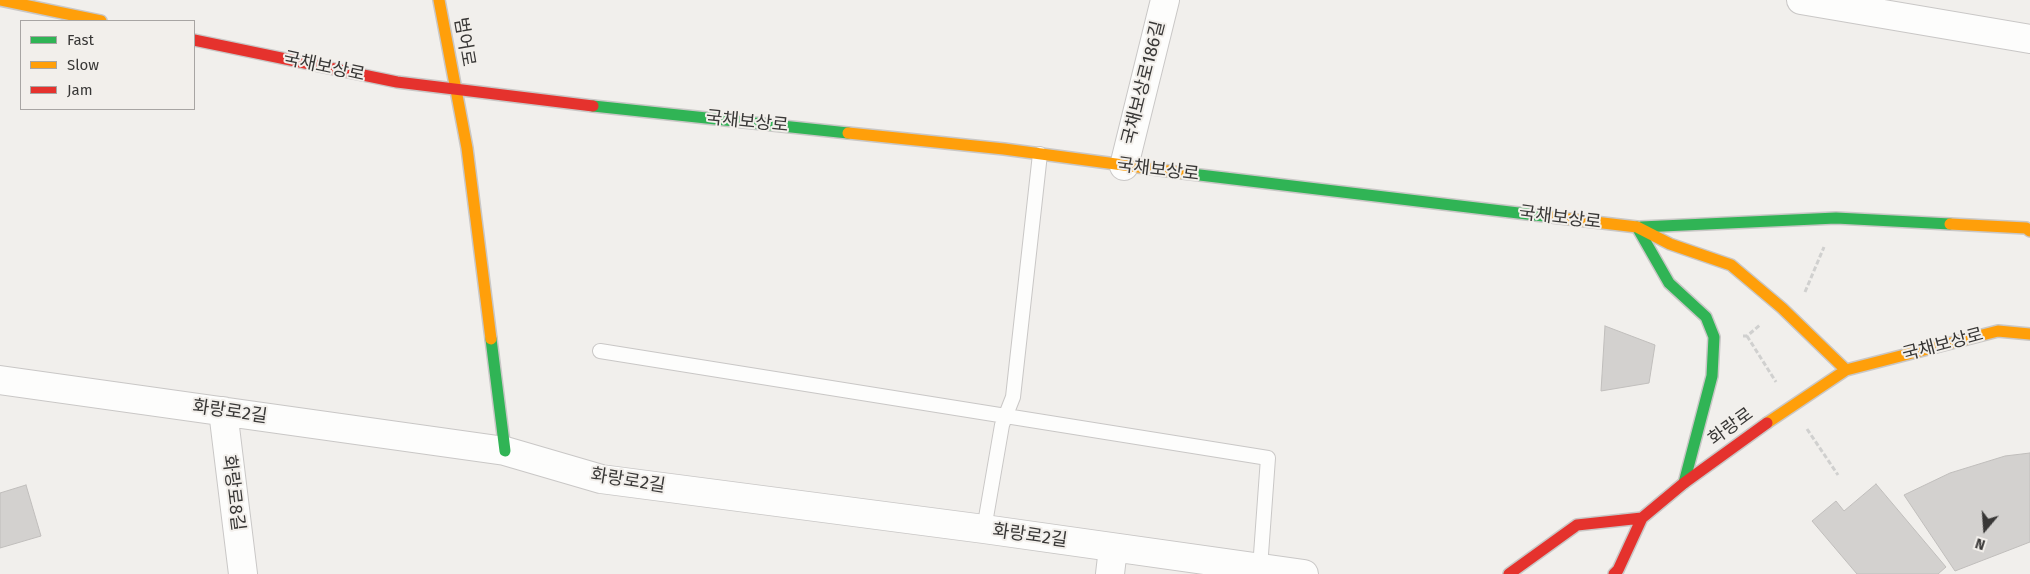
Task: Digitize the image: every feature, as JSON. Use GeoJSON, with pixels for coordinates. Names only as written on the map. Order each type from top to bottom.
{"type":"FeatureCollection","features":[{"type":"Feature","properties":{"kind":"main road"},"geometry":{"type":"LineString","coordinates":[[0,0],[96,20]]}},
{"type":"Feature","properties":{"kind":"main road","name":"범어로"},"geometry":{"type":"LineString","coordinates":[[439,0],[455,90]]}},
{"type":"Feature","properties":{"kind":"main road","name":"국채보상로"},"geometry":{"type":"LineString","coordinates":[[195,40],[397,82],[455,90],[1040,154],[1124,166],[1637,227],[1670,244],[1731,265],[1782,308],[1846,370],[1998,330],[2030,334]]}},
{"type":"Feature","properties":{"kind":"main road"},"geometry":{"type":"LineString","coordinates":[[455,90],[466,148],[505,451]]}},
{"type":"Feature","properties":{"kind":"main road"},"geometry":{"type":"LineString","coordinates":[[1684,483],[1712,376],[1714,336],[1706,317],[1669,283],[1637,227],[1836,218],[2028,226]]}},
{"type":"Feature","properties":{"kind":"main road","name":"화랑로"},"geometry":{"type":"LineString","coordinates":[[1614,574],[1618,570],[1642,518],[1684,483],[1790,406],[1846,370]]}},
{"type":"Feature","properties":{"kind":"main road"},"geometry":{"type":"LineString","coordinates":[[1508,574],[1577,524],[1642,518]]}},
{"type":"Feature","properties":{"kind":"street","name":"국채보상로186길"},"geometry":{"type":"LineString","coordinates":[[1124,166],[1165,0]]}},
{"type":"Feature","properties":{"kind":"street"},"geometry":{"type":"LineString","coordinates":[[1801,0],[2030,39]]}},
{"type":"Feature","properties":{"kind":"street","name":"화랑로2길"},"geometry":{"type":"LineString","coordinates":[[0,380],[505,451],[601,479],[1304,574]]}},
{"type":"Feature","properties":{"kind":"street","name":"화랑로8길"},"geometry":{"type":"LineString","coordinates":[[223,411],[243,574]]}},
{"type":"Feature","properties":{"kind":"street"},"geometry":{"type":"LineString","coordinates":[[1110,574],[1113,548]]}},
{"type":"Feature","properties":{"kind":"lane"},"geometry":{"type":"LineString","coordinates":[[984,530],[1002,425],[1012,398],[1040,154]]}},
{"type":"Feature","properties":{"kind":"lane"},"geometry":{"type":"LineString","coordinates":[[600,351],[1268,458],[1260,568]]}},
{"type":"Feature","properties":{"kind":"building"},"geometry":{"type":"Polygon","coordinates":[[[1605,326],[1655,345],[1649,383],[1601,391],[1605,326]]]}},
{"type":"Feature","properties":{"kind":"building"},"geometry":{"type":"Polygon","coordinates":[[[2030,453],[2030,542],[1955,571],[1904,495],[1950,473],[2005,456],[2030,453]]]}},
{"type":"Feature","properties":{"kind":"building"},"geometry":{"type":"Polygon","coordinates":[[[1876,484],[1946,567],[1938,574],[1857,574],[1812,521],[1836,501],[1844,511],[1876,484]]]}},
{"type":"Feature","properties":{"kind":"building"},"geometry":{"type":"Polygon","coordinates":[[[26,485],[41,536],[0,548],[0,493],[26,485]]]}},
{"type":"Feature","properties":{"kind":"traffic: fast"},"geometry":{"type":"LineString","coordinates":[[593,106],[848,133]]}},
{"type":"Feature","properties":{"kind":"traffic: fast"},"geometry":{"type":"LineString","coordinates":[[1183,173],[1552,217]]}},
{"type":"Feature","properties":{"kind":"traffic: fast"},"geometry":{"type":"LineString","coordinates":[[1641,227],[1836,218],[1950,224]]}},
{"type":"Feature","properties":{"kind":"traffic: fast"},"geometry":{"type":"LineString","coordinates":[[1637,227],[1669,283],[1706,317],[1714,337],[1712,376],[1684,483]]}},
{"type":"Feature","properties":{"kind":"traffic: fast"},"geometry":{"type":"LineString","coordinates":[[491,339],[505,451]]}},
{"type":"Feature","properties":{"kind":"traffic: slow"},"geometry":{"type":"LineString","coordinates":[[0,0],[96,20]]}},
{"type":"Feature","properties":{"kind":"traffic: slow"},"geometry":{"type":"LineString","coordinates":[[439,0],[467,148],[491,339]]}},
{"type":"Feature","properties":{"kind":"traffic: slow"},"geometry":{"type":"LineString","coordinates":[[848,133],[1004,149],[1183,173]]}},
{"type":"Feature","properties":{"kind":"traffic: slow"},"geometry":{"type":"LineString","coordinates":[[1552,217],[1637,227],[1670,244],[1731,265],[1782,308],[1846,370]]}},
{"type":"Feature","properties":{"kind":"traffic: slow"},"geometry":{"type":"LineString","coordinates":[[1950,224],[2026,228],[2030,231]]}},
{"type":"Feature","properties":{"kind":"traffic: slow"},"geometry":{"type":"LineString","coordinates":[[1767,423],[1846,370],[1998,331],[2030,334]]}},
{"type":"Feature","properties":{"kind":"traffic: jam"},"geometry":{"type":"LineString","coordinates":[[195,40],[397,82],[593,106]]}},
{"type":"Feature","properties":{"kind":"traffic: jam"},"geometry":{"type":"LineString","coordinates":[[1614,574],[1618,570],[1642,518],[1684,483],[1767,423]]}},
{"type":"Feature","properties":{"kind":"traffic: jam"},"geometry":{"type":"LineString","coordinates":[[1509,574],[1577,525],[1642,518]]}}]}
